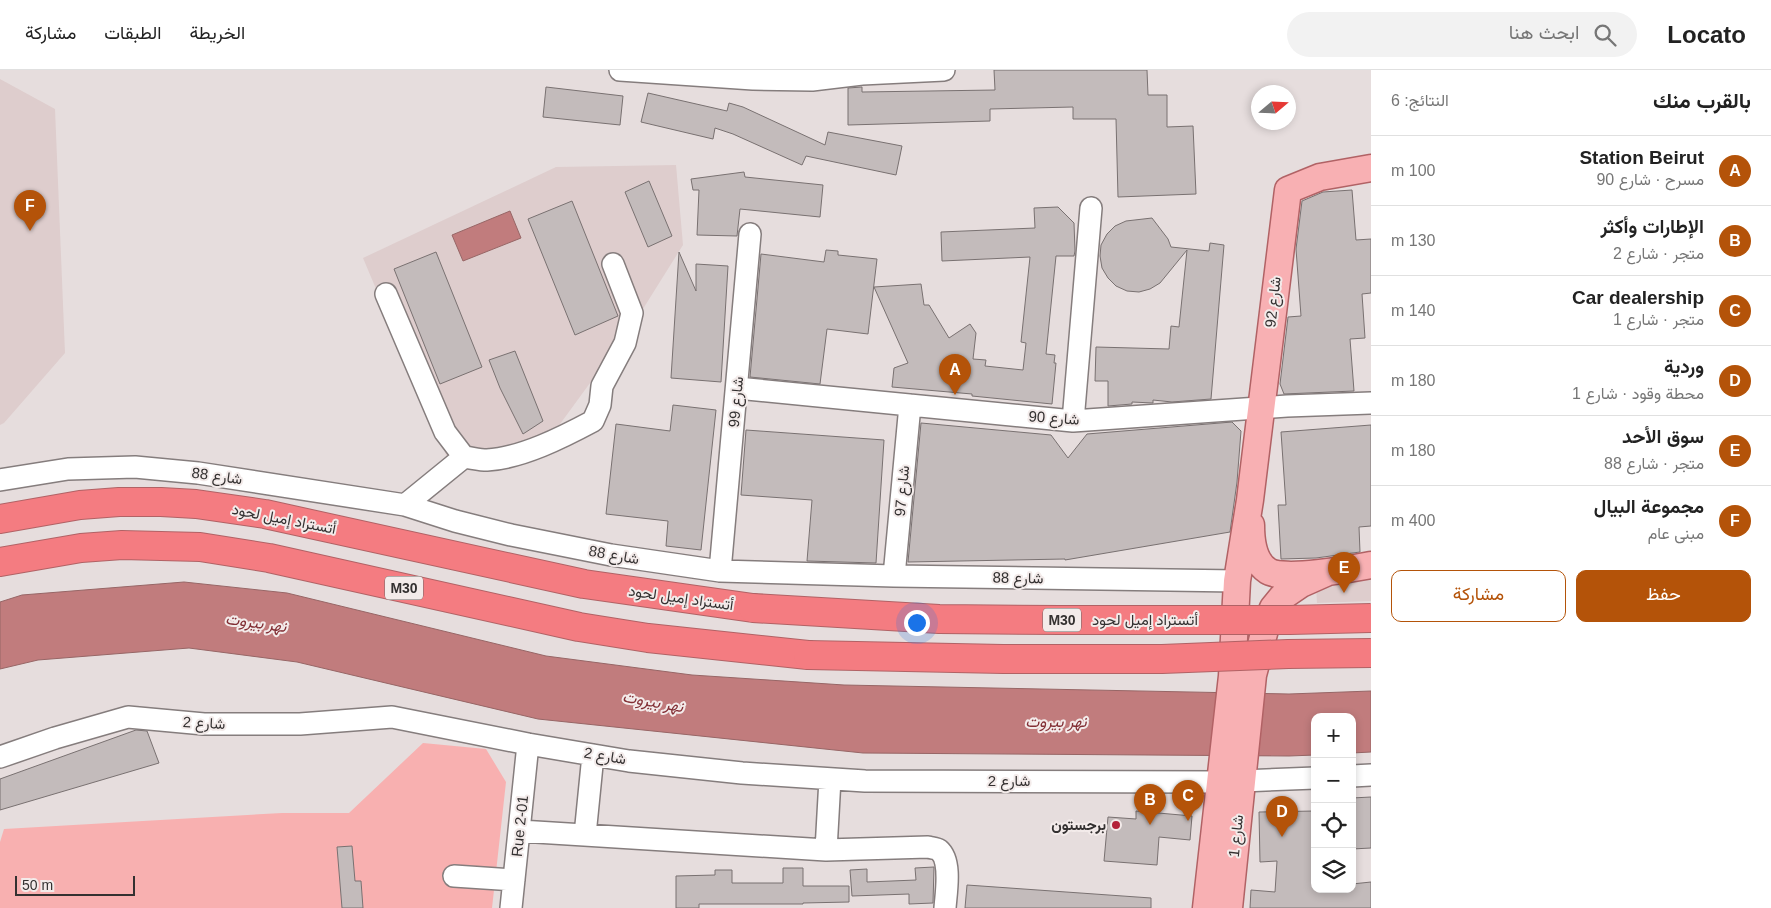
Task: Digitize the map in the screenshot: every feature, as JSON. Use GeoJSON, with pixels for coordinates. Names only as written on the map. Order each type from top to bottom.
{"type":"FeatureCollection","features":[{"type":"Feature","properties":{"kind":"highway","name":"أتستراد إميل لحود"},"geometry":{"type":"LineString","coordinates":[[0,519],[80,505],[119,502],[196,504],[265,514],[584,584],[753,608],[938,619],[1371,618]]}},
{"type":"Feature","properties":{"kind":"highway","name":"M30"},"geometry":{"type":"LineString","coordinates":[[0,562],[81,548],[122,545],[200,547],[269,558],[580,626],[648,638],[808,655],[1003,659],[1162,659],[1371,652]]}},
{"type":"Feature","properties":{"kind":"main road","name":"شارع 92"},"geometry":{"type":"LineString","coordinates":[[1250,500],[1281,234],[1288,190],[1320,176],[1371,168]]}},
{"type":"Feature","properties":{"kind":"main road"},"geometry":{"type":"LineString","coordinates":[[1250,500],[1251,534],[1254,551],[1260,564],[1267,571],[1277,575],[1328,572],[1371,565]]}},
{"type":"Feature","properties":{"kind":"main road"},"geometry":{"type":"LineString","coordinates":[[1232,773],[1242,675],[1237,581],[1250,500]]}},
{"type":"Feature","properties":{"kind":"main road"},"geometry":{"type":"LineString","coordinates":[[1242,675],[1269,615],[1278,601],[1291,590],[1328,572]]}},
{"type":"Feature","properties":{"kind":"main road","name":"شارع 1"},"geometry":{"type":"LineString","coordinates":[[1206,908],[1232,773]]}},
{"type":"Feature","properties":{"kind":"main road","name":"شارع 1"},"geometry":{"type":"LineString","coordinates":[[1229,908],[1232,773]]}},
{"type":"Feature","properties":{"kind":"street"},"geometry":{"type":"LineString","coordinates":[[620,70],[752,79],[812,80],[862,74],[944,70]]}},
{"type":"Feature","properties":{"kind":"street"},"geometry":{"type":"LineString","coordinates":[[1073,421],[1091,208]]}},
{"type":"Feature","properties":{"kind":"street","name":"شارع 99"},"geometry":{"type":"LineString","coordinates":[[720,571],[750,234]]}},
{"type":"Feature","properties":{"kind":"street"},"geometry":{"type":"LineString","coordinates":[[386,294],[445,432],[464,457],[487,460],[513,455],[558,440],[593,421],[600,404],[602,386],[612,364],[625,343],[632,313],[613,264]]}},
{"type":"Feature","properties":{"kind":"street","name":"شارع 90"},"geometry":{"type":"LineString","coordinates":[[737,388],[1073,421],[1262,408],[1371,403]]}},
{"type":"Feature","properties":{"kind":"street","name":"شارع 97"},"geometry":{"type":"LineString","coordinates":[[894,576],[910,405]]}},
{"type":"Feature","properties":{"kind":"street"},"geometry":{"type":"LineString","coordinates":[[405,505],[464,457]]}},
{"type":"Feature","properties":{"kind":"street","name":"شارع 88"},"geometry":{"type":"LineString","coordinates":[[0,480],[68,469],[135,467],[198,473],[405,505],[455,521],[511,535],[611,555],[720,571],[894,576],[1237,581]]}},
{"type":"Feature","properties":{"kind":"street","name":"شارع 2"},"geometry":{"type":"LineString","coordinates":[[0,757],[128,716],[204,724],[300,724],[392,718],[528,744],[629,760],[830,779],[865,781],[1232,773],[1311,778]]}},
{"type":"Feature","properties":{"kind":"street","name":"Rue 2-01"},"geometry":{"type":"LineString","coordinates":[[511,908],[528,744]]}},
{"type":"Feature","properties":{"kind":"street"},"geometry":{"type":"LineString","coordinates":[[585,835],[593,754]]}},
{"type":"Feature","properties":{"kind":"street"},"geometry":{"type":"LineString","coordinates":[[1356,776],[1371,775]]}},
{"type":"Feature","properties":{"kind":"street"},"geometry":{"type":"LineString","coordinates":[[826,850],[830,779]]}},
{"type":"Feature","properties":{"kind":"street"},"geometry":{"type":"LineString","coordinates":[[520,831],[826,850],[928,847],[938,849],[944,856],[947,868],[945,908]]}},
{"type":"Feature","properties":{"kind":"street"},"geometry":{"type":"LineString","coordinates":[[454,876],[514,880]]}},
{"type":"Feature","properties":{"kind":"shaded area"},"geometry":{"type":"Polygon","coordinates":[[[0,79],[55,109],[65,353],[4,423],[0,425],[0,79]]]}},
{"type":"Feature","properties":{"kind":"shaded area"},"geometry":{"type":"Polygon","coordinates":[[[676,165],[683,245],[636,320],[544,446],[454,474],[363,258],[556,167],[676,165]]]}},
{"type":"Feature","properties":{"kind":"shaded area"},"geometry":{"type":"Polygon","coordinates":[[[1371,574],[1371,601],[1317,603],[1316,585],[1371,574]]]}},
{"type":"Feature","properties":{"kind":"shaded area"},"geometry":{"type":"Polygon","coordinates":[[[423,743],[486,749],[506,782],[492,908],[0,908],[0,842],[4,829],[282,813],[349,813],[423,743]]]}},
{"type":"Feature","properties":{"kind":"water"},"geometry":{"type":"Polygon","coordinates":[[[510,211],[521,238],[463,261],[452,235],[510,211]]]}},
{"type":"Feature","properties":{"kind":"water","name":"نهر بيروت"},"geometry":{"type":"Polygon","coordinates":[[[184,582],[287,593],[546,656],[692,675],[844,685],[1289,694],[1371,691],[1371,752],[1356,753],[1356,713],[1311,713],[1311,755],[863,753],[538,719],[297,662],[189,648],[38,660],[0,669],[0,602],[22,595],[184,582]]]}},
{"type":"Feature","properties":{"kind":"building"},"geometry":{"type":"Polygon","coordinates":[[[994,70],[1147,70],[1148,95],[1167,95],[1167,127],[1193,126],[1196,194],[1118,197],[1116,119],[1073,119],[1073,107],[990,109],[990,121],[848,125],[848,88],[862,87],[862,92],[995,90],[994,70]]]}},
{"type":"Feature","properties":{"kind":"building"},"geometry":{"type":"Polygon","coordinates":[[[546,87],[623,96],[620,125],[543,117],[546,87]]]}},
{"type":"Feature","properties":{"kind":"building"},"geometry":{"type":"Polygon","coordinates":[[[648,93],[727,111],[729,103],[743,107],[825,145],[828,132],[902,146],[896,175],[806,156],[802,165],[733,134],[715,128],[713,139],[641,122],[648,93]]]}},
{"type":"Feature","properties":{"kind":"building"},"geometry":{"type":"Polygon","coordinates":[[[744,172],[745,177],[823,185],[820,217],[740,209],[737,236],[697,235],[699,190],[693,190],[691,179],[744,172]]]}},
{"type":"Feature","properties":{"kind":"building"},"geometry":{"type":"Polygon","coordinates":[[[649,181],[672,236],[648,247],[625,192],[649,181]]]}},
{"type":"Feature","properties":{"kind":"building"},"geometry":{"type":"Polygon","coordinates":[[[1352,190],[1356,240],[1371,239],[1371,293],[1362,294],[1365,338],[1350,339],[1354,391],[1284,394],[1280,384],[1288,317],[1301,316],[1296,249],[1302,201],[1323,192],[1352,190]]]}},
{"type":"Feature","properties":{"kind":"building"},"geometry":{"type":"Polygon","coordinates":[[[572,201],[618,316],[575,335],[528,219],[572,201]]]}},
{"type":"Feature","properties":{"kind":"building"},"geometry":{"type":"Polygon","coordinates":[[[1058,207],[1074,223],[1075,251],[1074,256],[1056,256],[1046,354],[1055,355],[1054,363],[1056,363],[1052,404],[892,387],[894,368],[908,363],[874,287],[921,284],[924,305],[929,305],[949,338],[970,324],[976,333],[973,359],[986,360],[985,366],[1023,370],[1026,343],[1021,342],[1030,257],[942,261],[941,232],[1035,228],[1034,208],[1058,207]]]}},
{"type":"Feature","properties":{"kind":"building"},"geometry":{"type":"Polygon","coordinates":[[[1152,218],[1168,239],[1171,247],[1209,251],[1210,243],[1224,245],[1211,399],[1172,402],[1153,400],[1153,403],[1132,402],[1132,404],[1108,406],[1108,381],[1095,381],[1096,347],[1169,349],[1171,326],[1179,327],[1187,250],[1160,283],[1150,289],[1139,292],[1127,291],[1116,286],[1102,268],[1101,245],[1107,234],[1115,226],[1126,221],[1152,218]]]}},
{"type":"Feature","properties":{"kind":"building"},"geometry":{"type":"Polygon","coordinates":[[[826,250],[838,251],[838,255],[877,259],[868,334],[827,329],[820,384],[750,377],[761,254],[824,262],[826,250]]]}},
{"type":"Feature","properties":{"kind":"building"},"geometry":{"type":"Polygon","coordinates":[[[436,252],[482,367],[440,384],[394,269],[436,252]]]}},
{"type":"Feature","properties":{"kind":"building"},"geometry":{"type":"Polygon","coordinates":[[[679,252],[696,291],[696,264],[728,266],[721,382],[671,378],[679,252]]]}},
{"type":"Feature","properties":{"kind":"building"},"geometry":{"type":"Polygon","coordinates":[[[515,351],[543,421],[523,434],[500,388],[489,360],[515,351]]]}},
{"type":"Feature","properties":{"kind":"building"},"geometry":{"type":"Polygon","coordinates":[[[673,405],[716,410],[701,550],[666,546],[668,521],[606,514],[616,424],[670,431],[673,405]]]}},
{"type":"Feature","properties":{"kind":"building"},"geometry":{"type":"Polygon","coordinates":[[[1232,422],[1241,431],[1237,482],[1230,532],[1065,560],[908,562],[921,423],[1051,435],[1068,458],[1087,434],[1232,422]]]}},
{"type":"Feature","properties":{"kind":"building"},"geometry":{"type":"Polygon","coordinates":[[[1371,425],[1371,526],[1359,527],[1360,552],[1316,558],[1281,559],[1278,505],[1286,505],[1281,432],[1371,425]]]}},
{"type":"Feature","properties":{"kind":"building"},"geometry":{"type":"Polygon","coordinates":[[[746,430],[884,440],[876,563],[807,561],[812,500],[741,495],[746,430]]]}},
{"type":"Feature","properties":{"kind":"building"},"geometry":{"type":"Polygon","coordinates":[[[136,730],[147,731],[159,763],[0,810],[0,779],[136,730]]]}},
{"type":"Feature","properties":{"kind":"building"},"geometry":{"type":"Polygon","coordinates":[[[1371,797],[1371,848],[1356,849],[1356,798],[1371,797]]]}},
{"type":"Feature","properties":{"kind":"building"},"geometry":{"type":"Polygon","coordinates":[[[1136,811],[1192,816],[1190,840],[1159,837],[1157,865],[1104,861],[1108,817],[1136,819],[1136,811]]]}},
{"type":"Feature","properties":{"kind":"building"},"geometry":{"type":"Polygon","coordinates":[[[1311,811],[1311,893],[1356,893],[1356,884],[1371,882],[1371,908],[1250,908],[1251,890],[1275,892],[1277,861],[1260,862],[1259,812],[1311,811]]]}},
{"type":"Feature","properties":{"kind":"building"},"geometry":{"type":"Polygon","coordinates":[[[352,846],[355,881],[361,881],[363,908],[342,908],[337,847],[352,846]]]}},
{"type":"Feature","properties":{"kind":"building"},"geometry":{"type":"Polygon","coordinates":[[[934,867],[933,903],[909,904],[909,894],[852,896],[850,870],[867,869],[867,882],[916,880],[915,868],[934,867]]]}},
{"type":"Feature","properties":{"kind":"building"},"geometry":{"type":"Polygon","coordinates":[[[783,868],[803,868],[803,886],[849,886],[849,902],[699,904],[699,908],[676,908],[676,876],[715,875],[715,870],[732,870],[732,883],[783,883],[783,868]]]}},
{"type":"Feature","properties":{"kind":"building"},"geometry":{"type":"Polygon","coordinates":[[[967,885],[1151,898],[1151,908],[965,908],[967,885]]]}},
{"type":"Feature","properties":{"kind":"place","name":"مجموعة البيال"},"geometry":{"type":"Point","coordinates":[30,231]}},
{"type":"Feature","properties":{"kind":"place","name":"Station Beirut"},"geometry":{"type":"Point","coordinates":[955,395]}},
{"type":"Feature","properties":{"kind":"place","name":"سوق الأحد"},"geometry":{"type":"Point","coordinates":[1344,593]}},
{"type":"Feature","properties":{"kind":"place","name":"Car dealership"},"geometry":{"type":"Point","coordinates":[1188,821]}},
{"type":"Feature","properties":{"kind":"place","name":"برجستون"},"geometry":{"type":"Point","coordinates":[1116,825]}},
{"type":"Feature","properties":{"kind":"place","name":"الإطارات وأكثر"},"geometry":{"type":"Point","coordinates":[1150,825]}},
{"type":"Feature","properties":{"kind":"place","name":"وردية"},"geometry":{"type":"Point","coordinates":[1282,837]}}]}
